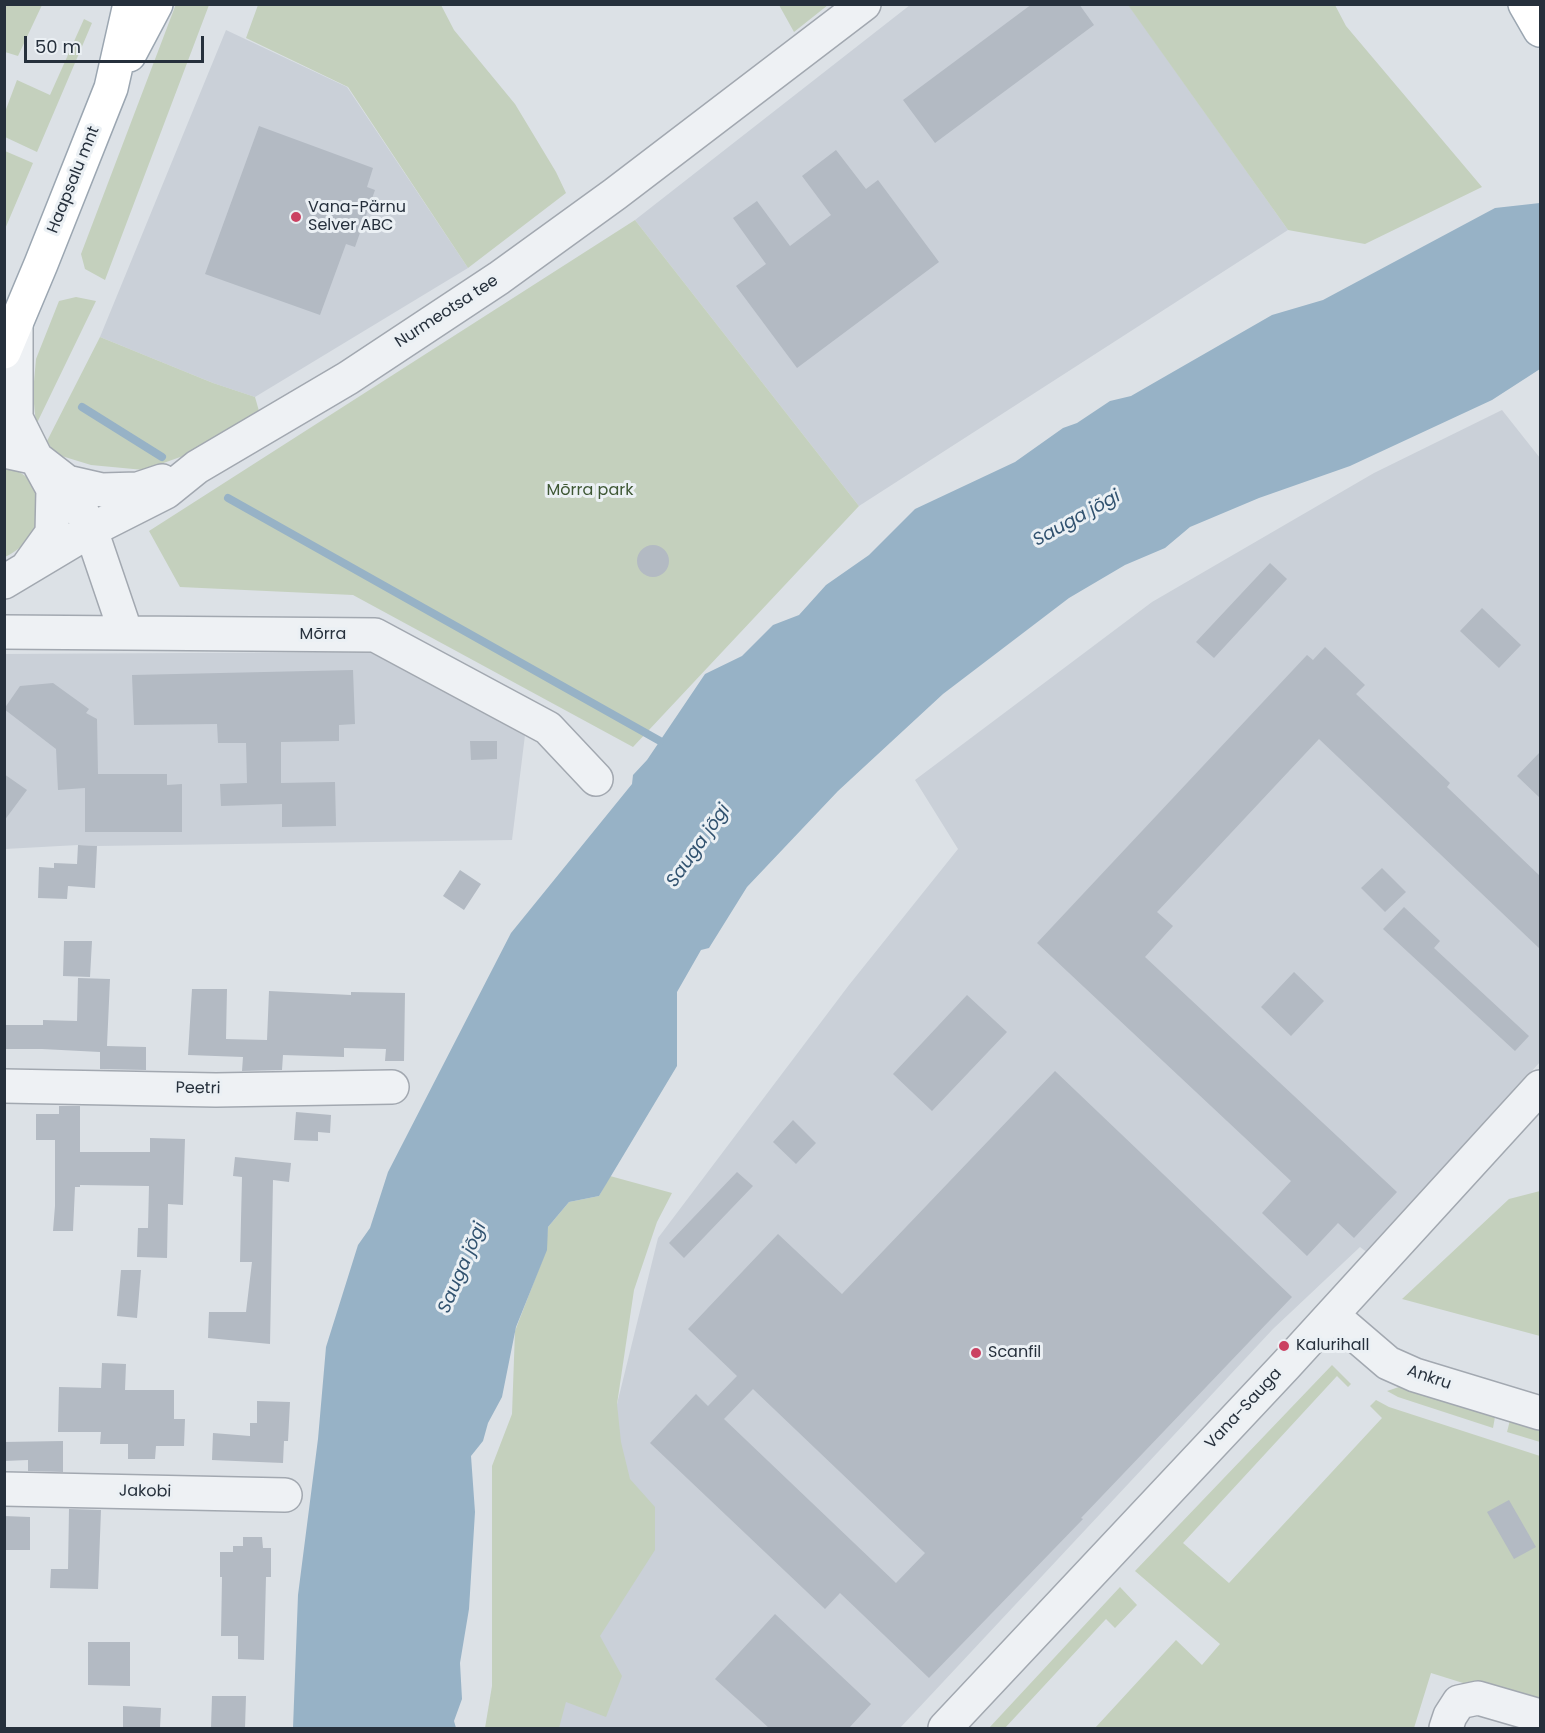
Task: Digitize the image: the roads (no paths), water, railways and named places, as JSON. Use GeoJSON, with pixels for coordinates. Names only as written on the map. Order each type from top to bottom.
{"type":"FeatureCollection","features":[{"type":"Feature","properties":{"kind":"main road","name":"Haapsalu mnt"},"geometry":{"type":"LineString","coordinates":[[10,338],[111,88],[130,4]]}},
{"type":"Feature","properties":{"kind":"main road"},"geometry":{"type":"LineString","coordinates":[[111,88],[156,4]]}},
{"type":"Feature","properties":{"kind":"main road"},"geometry":{"type":"LineString","coordinates":[[1525,4],[1540,30]]}},
{"type":"Feature","properties":{"kind":"street","name":"Nurmeotsa tee"},"geometry":{"type":"LineString","coordinates":[[12,573],[166,492],[197,467],[348,378],[500,278],[615,194],[864,4]]}},
{"type":"Feature","properties":{"kind":"street"},"geometry":{"type":"LineString","coordinates":[[10,338],[20,455],[53,489],[52,533],[12,573]]}},
{"type":"Feature","properties":{"kind":"street"},"geometry":{"type":"LineString","coordinates":[[20,455],[67,482],[102,490],[138,489],[197,467]]}},
{"type":"Feature","properties":{"kind":"street"},"geometry":{"type":"LineString","coordinates":[[67,482],[91,530],[126,633]]}},
{"type":"Feature","properties":{"kind":"street","name":"Mõrra"},"geometry":{"type":"LineString","coordinates":[[4,632],[375,635],[548,728],[596,780]]}},
{"type":"Feature","properties":{"kind":"street","name":"Peetri"},"geometry":{"type":"LineString","coordinates":[[4,1086],[216,1090],[392,1088]]}},
{"type":"Feature","properties":{"kind":"street","name":"Vana-Sauga"},"geometry":{"type":"LineString","coordinates":[[945,1728],[1332,1315],[1540,1087]]}},
{"type":"Feature","properties":{"kind":"street","name":"Ankru"},"geometry":{"type":"LineString","coordinates":[[1332,1315],[1388,1363],[1415,1375],[1540,1413]]}},
{"type":"Feature","properties":{"kind":"street","name":"Jakobi"},"geometry":{"type":"LineString","coordinates":[[4,1489],[285,1495]]}},
{"type":"Feature","properties":{"kind":"street"},"geometry":{"type":"LineString","coordinates":[[1446,1728],[1459,1702],[1478,1698],[1540,1716]]}},
{"type":"Feature","properties":{"kind":"water","name":"Sauga jõgi"},"geometry":{"type":"Polygon","coordinates":[[[1540,203],[1540,369],[1492,400],[1350,466],[1259,498],[1190,527],[1165,548],[1125,565],[1069,598],[943,694],[838,791],[747,887],[709,948],[701,950],[677,992],[677,1066],[599,1196],[569,1202],[548,1227],[547,1250],[516,1327],[502,1397],[488,1423],[483,1441],[471,1456],[475,1512],[469,1609],[460,1663],[462,1699],[454,1721],[456,1728],[293,1728],[298,1595],[318,1439],[326,1347],[358,1245],[370,1228],[388,1172],[511,933],[632,784],[633,775],[647,760],[705,674],[742,656],[773,625],[799,615],[826,585],[869,555],[915,509],[1015,462],[1063,428],[1077,423],[1110,401],[1131,396],[1272,315],[1323,300],[1495,208],[1540,203]]]}},
{"type":"Feature","properties":{"kind":"waterway"},"geometry":{"type":"LineString","coordinates":[[82,407],[162,457]]}},
{"type":"Feature","properties":{"kind":"waterway"},"geometry":{"type":"LineString","coordinates":[[228,498],[660,741]]}},
{"type":"Feature","properties":{"kind":"place","name":"Vana-Pärnu Selver ABC"},"geometry":{"type":"Point","coordinates":[296,217]}},
{"type":"Feature","properties":{"kind":"place","name":"Kalurihall"},"geometry":{"type":"Point","coordinates":[1284,1346]}},
{"type":"Feature","properties":{"kind":"place","name":"Scanfil"},"geometry":{"type":"Point","coordinates":[976,1353]}},
{"type":"Feature","properties":{"kind":"park label","name":"Mõrra park"},"geometry":{"type":"Point","coordinates":[590,491]}}]}
